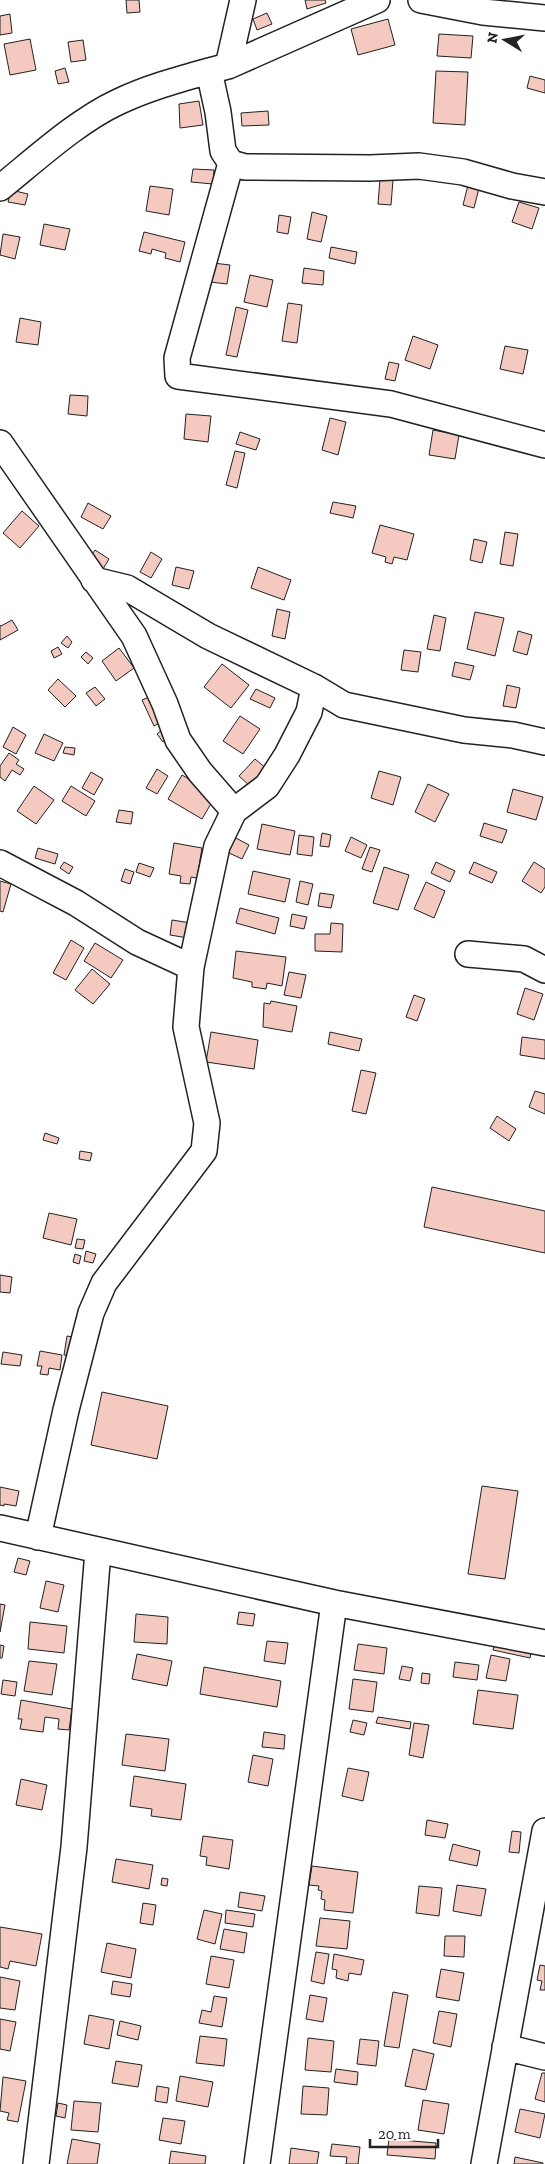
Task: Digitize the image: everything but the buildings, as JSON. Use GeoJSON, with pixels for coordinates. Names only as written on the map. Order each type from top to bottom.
{"type":"FeatureCollection","features":[{"type":"Feature","properties":{"kind":"street"},"geometry":{"type":"LineString","coordinates":[[243,0],[218,69],[218,112],[223,151],[231,163],[245,167],[370,168],[420,166],[463,172],[512,186],[545,192]]}},
{"type":"Feature","properties":{"kind":"street"},"geometry":{"type":"LineString","coordinates":[[0,188],[59,140],[116,103],[155,86],[218,69],[377,0]]}},
{"type":"Feature","properties":{"kind":"street"},"geometry":{"type":"LineString","coordinates":[[421,0],[483,12],[545,18]]}},
{"type":"Feature","properties":{"kind":"street"},"geometry":{"type":"LineString","coordinates":[[231,163],[177,358],[178,376],[391,404],[545,445]]}},
{"type":"Feature","properties":{"kind":"street"},"geometry":{"type":"LineString","coordinates":[[0,443],[134,636],[165,704],[178,740],[200,772],[234,812]]}},
{"type":"Feature","properties":{"kind":"street"},"geometry":{"type":"LineString","coordinates":[[94,580],[127,588],[208,636],[314,687],[344,705],[464,730],[513,735],[545,742]]}},
{"type":"Feature","properties":{"kind":"street"},"geometry":{"type":"LineString","coordinates":[[38,1537],[66,1410],[91,1313],[109,1276],[204,1151],[207,1123],[186,1027],[192,967],[217,846],[234,812],[267,786],[282,763],[309,712],[314,687]]}},
{"type":"Feature","properties":{"kind":"street"},"geometry":{"type":"LineString","coordinates":[[0,863],[76,903],[137,942],[192,967]]}},
{"type":"Feature","properties":{"kind":"street"},"geometry":{"type":"LineString","coordinates":[[468,954],[524,959],[545,970]]}},
{"type":"Feature","properties":{"kind":"street"},"geometry":{"type":"LineString","coordinates":[[0,1528],[334,1603],[545,1642]]}},
{"type":"Feature","properties":{"kind":"street"},"geometry":{"type":"LineString","coordinates":[[36,2164],[74,1848],[98,1551]]}},
{"type":"Feature","properties":{"kind":"street"},"geometry":{"type":"LineString","coordinates":[[257,2164],[334,1603]]}},
{"type":"Feature","properties":{"kind":"street"},"geometry":{"type":"LineString","coordinates":[[484,2164],[545,1831]]}},
{"type":"Feature","properties":{"kind":"street"},"geometry":{"type":"LineString","coordinates":[[505,2047],[545,2056]]}}]}
